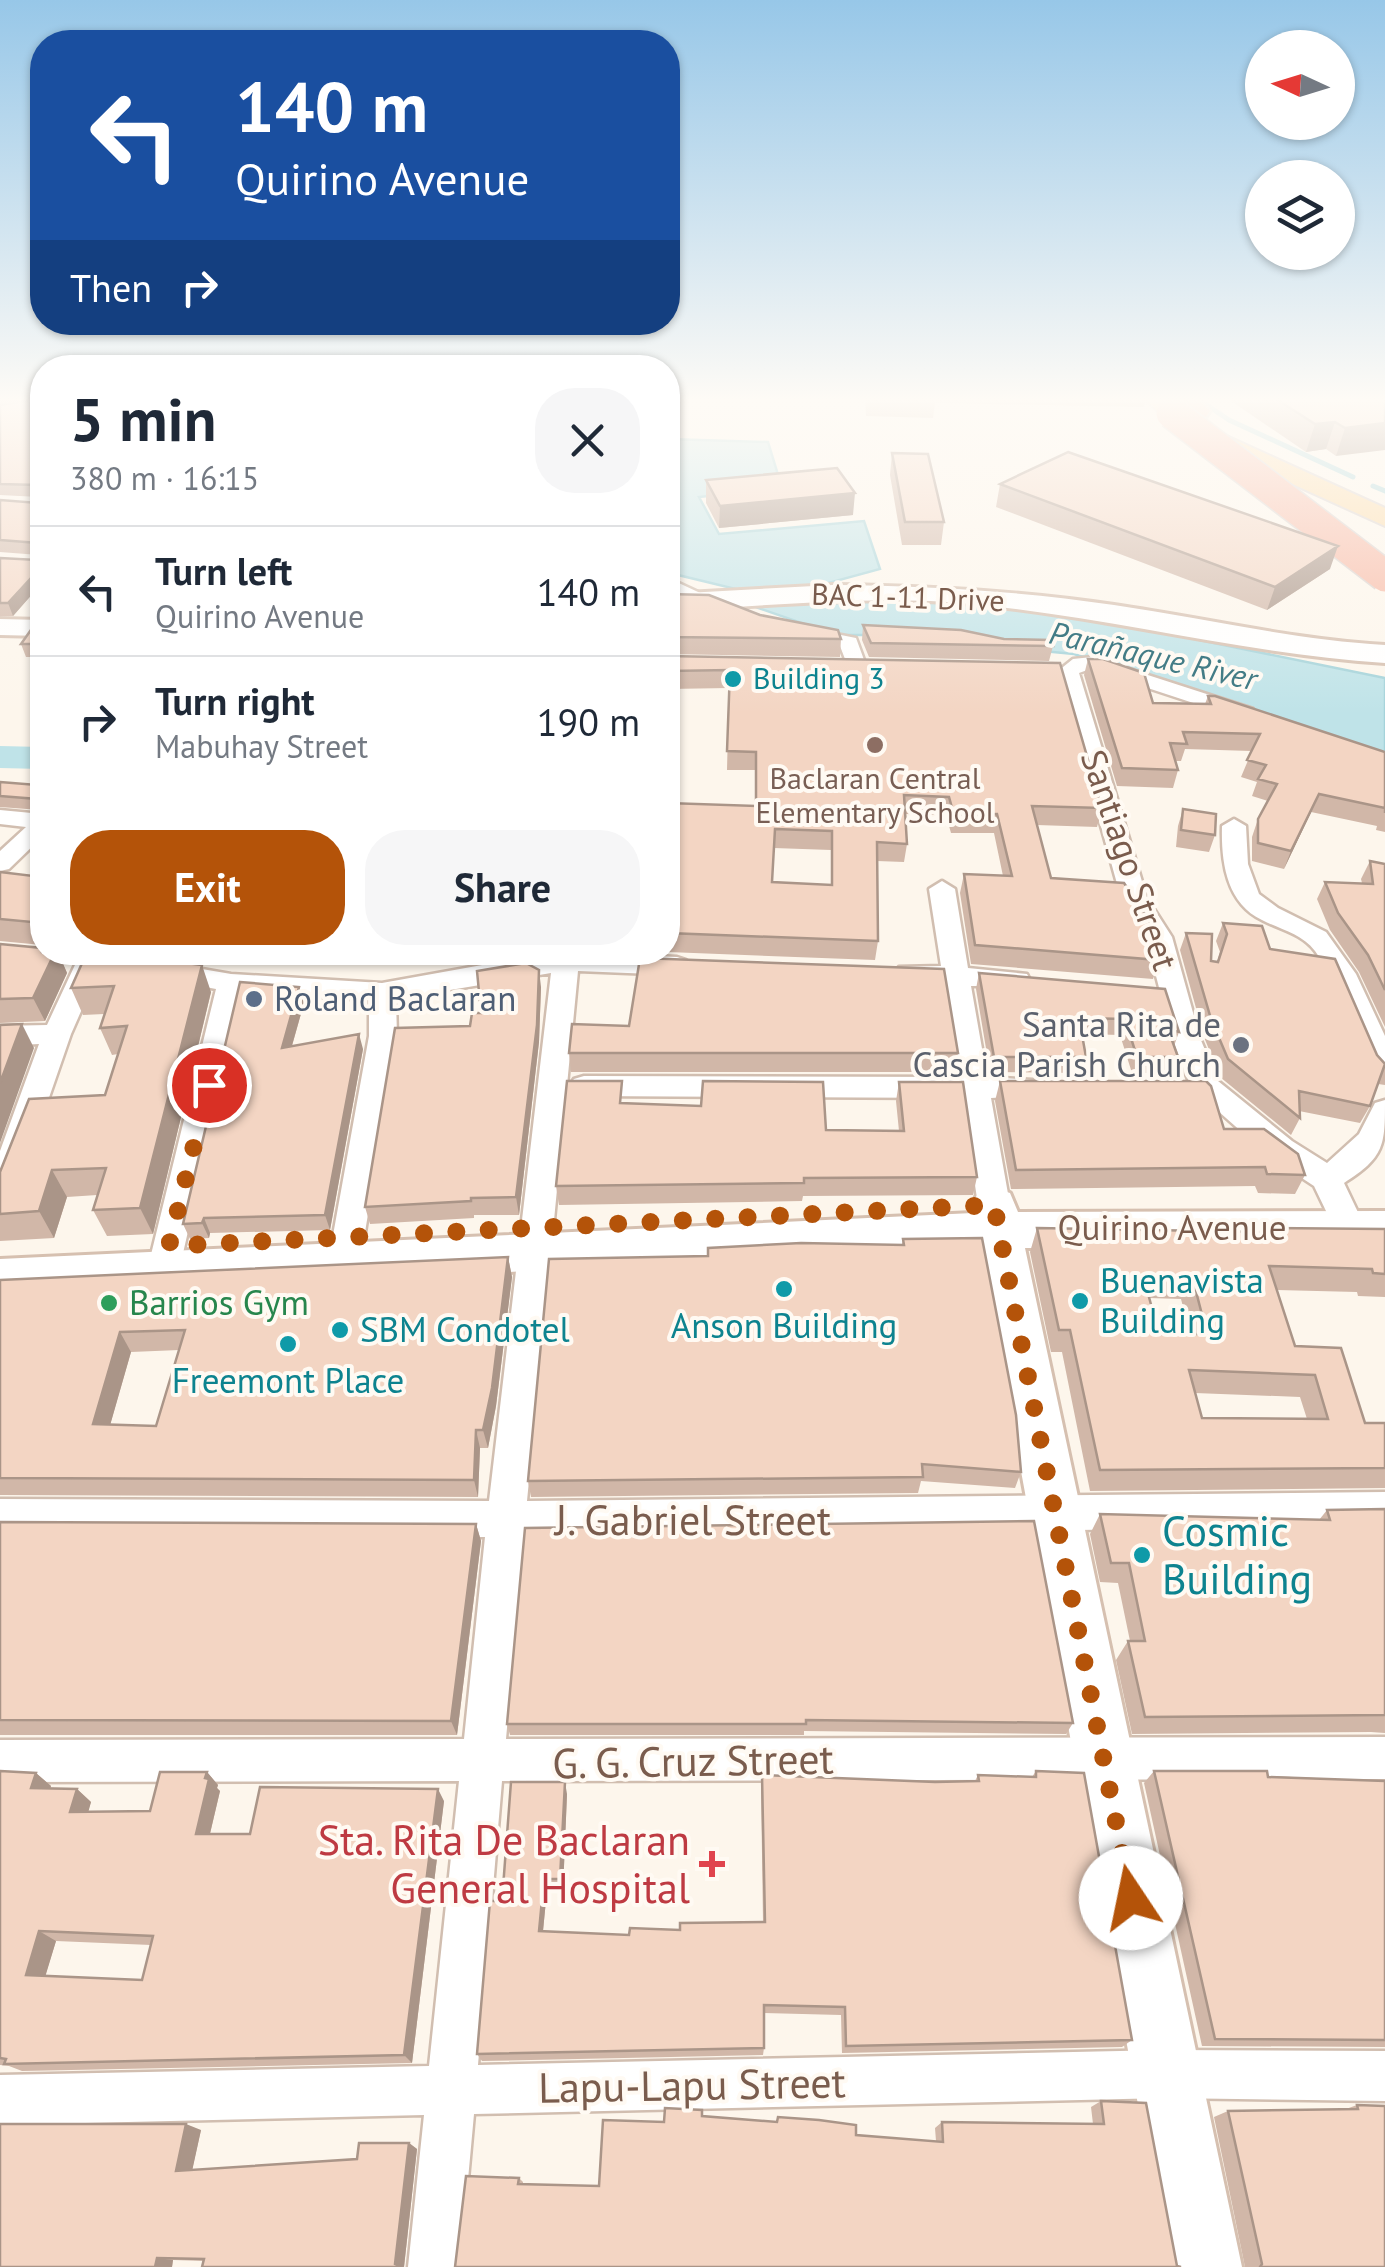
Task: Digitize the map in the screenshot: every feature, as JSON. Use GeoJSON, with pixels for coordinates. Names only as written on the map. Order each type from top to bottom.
{"type":"FeatureCollection","features":[{"type":"Feature","properties":{"kind":"highway"},"geometry":{"type":"LineString","coordinates":[[1291,503],[1385,576]]}},
{"type":"Feature","properties":{"kind":"highway"},"geometry":{"type":"LineString","coordinates":[[1318,503],[1385,553]]}},
{"type":"Feature","properties":{"kind":"main road"},"geometry":{"type":"LineString","coordinates":[[1352,503],[1385,518]]}},
{"type":"Feature","properties":{"kind":"street"},"geometry":{"type":"LineString","coordinates":[[680,591],[696,600]]}},
{"type":"Feature","properties":{"kind":"street","name":"BAC 1-11 Drive"},"geometry":{"type":"LineString","coordinates":[[680,601],[741,607],[833,593],[1002,599],[1203,626],[1336,652],[1385,654]]}},
{"type":"Feature","properties":{"kind":"street"},"geometry":{"type":"LineString","coordinates":[[0,627],[30,628]]}},
{"type":"Feature","properties":{"kind":"street"},"geometry":{"type":"LineString","coordinates":[[775,628],[844,639],[853,646],[857,668]]}},
{"type":"Feature","properties":{"kind":"street","name":"Santiago Street"},"geometry":{"type":"LineString","coordinates":[[1273,723],[1092,663],[1063,669],[1134,898],[1159,936],[1186,1038],[1206,1087],[1357,1208]]}},
{"type":"Feature","properties":{"kind":"street"},"geometry":{"type":"LineString","coordinates":[[0,816],[30,821]]}},
{"type":"Feature","properties":{"kind":"street"},"geometry":{"type":"LineString","coordinates":[[1234,826],[1233,857],[1248,900],[1267,913],[1300,924],[1320,941],[1354,993],[1385,1071]]}},
{"type":"Feature","properties":{"kind":"street"},"geometry":{"type":"LineString","coordinates":[[5,873],[30,839]]}},
{"type":"Feature","properties":{"kind":"street"},"geometry":{"type":"LineString","coordinates":[[942,889],[996,1217],[1205,2267]]}},
{"type":"Feature","properties":{"kind":"street"},"geometry":{"type":"LineString","coordinates":[[0,1192],[83,965]]}},
{"type":"Feature","properties":{"kind":"street"},"geometry":{"type":"LineString","coordinates":[[127,965],[231,983],[382,992],[525,965]]}},
{"type":"Feature","properties":{"kind":"street"},"geometry":{"type":"LineString","coordinates":[[434,2267],[534,1241],[567,965]]}},
{"type":"Feature","properties":{"kind":"street"},"geometry":{"type":"LineString","coordinates":[[674,965],[700,967]]}},
{"type":"Feature","properties":{"kind":"street"},"geometry":{"type":"LineString","coordinates":[[876,972],[1045,982]]}},
{"type":"Feature","properties":{"kind":"street"},"geometry":{"type":"LineString","coordinates":[[166,1258],[194,1153],[231,983]]}},
{"type":"Feature","properties":{"kind":"street"},"geometry":{"type":"LineString","coordinates":[[1137,990],[1174,993]]}},
{"type":"Feature","properties":{"kind":"street"},"geometry":{"type":"LineString","coordinates":[[348,1250],[383,1036],[382,992]]}},
{"type":"Feature","properties":{"kind":"street"},"geometry":{"type":"LineString","coordinates":[[1354,993],[1385,994]]}},
{"type":"Feature","properties":{"kind":"street"},"geometry":{"type":"LineString","coordinates":[[0,1036],[57,1034]]}},
{"type":"Feature","properties":{"kind":"street"},"geometry":{"type":"LineString","coordinates":[[550,1086],[1070,1088]]}},
{"type":"Feature","properties":{"kind":"street"},"geometry":{"type":"LineString","coordinates":[[1168,1087],[1206,1087]]}},
{"type":"Feature","properties":{"kind":"street"},"geometry":{"type":"LineString","coordinates":[[1357,1208],[1347,1168],[1377,1133],[1385,1111]]}},
{"type":"Feature","properties":{"kind":"street","name":"Quirino Avenue"},"geometry":{"type":"LineString","coordinates":[[0,1278],[166,1258],[996,1217],[1357,1208]]}},
{"type":"Feature","properties":{"kind":"street","name":"Quirino Avenue"},"geometry":{"type":"LineString","coordinates":[[0,1250],[166,1258]]}},
{"type":"Feature","properties":{"kind":"street","name":"J. Gabriel Street"},"geometry":{"type":"LineString","coordinates":[[0,1516],[507,1522],[1056,1517],[1385,1509]]}},
{"type":"Feature","properties":{"kind":"street","name":"G. G. Cruz Street"},"geometry":{"type":"LineString","coordinates":[[0,1761],[483,1763],[1385,1758]]}},
{"type":"Feature","properties":{"kind":"street","name":"Lapu-Lapu Street"},"geometry":{"type":"LineString","coordinates":[[0,2100],[1166,2074],[1385,2076]]}},
{"type":"Feature","properties":{"kind":"water","name":"Parañaque River"},"geometry":{"type":"Polygon","coordinates":[[[680,503],[702,503],[719,534],[864,521],[880,569],[828,583],[833,600],[971,602],[1048,609],[1385,678],[1385,756],[1074,654],[877,635],[836,635],[744,603],[740,590],[680,575],[680,503]]]}},
{"type":"Feature","properties":{"kind":"building"},"geometry":{"type":"Polygon","coordinates":[[[0,503],[30,503],[30,542],[0,540],[0,503]]]}},
{"type":"Feature","properties":{"kind":"building"},"geometry":{"type":"Polygon","coordinates":[[[901,503],[939,503],[944,522],[905,522],[901,503]]]}},
{"type":"Feature","properties":{"kind":"building"},"geometry":{"type":"Polygon","coordinates":[[[1050,503],[1214,503],[1338,546],[1275,587],[1050,503]]]}},
{"type":"Feature","properties":{"kind":"building"},"geometry":{"type":"Polygon","coordinates":[[[0,558],[30,560],[30,579],[8,603],[0,603],[0,558]]]}},
{"type":"Feature","properties":{"kind":"building"},"geometry":{"type":"Polygon","coordinates":[[[680,594],[709,595],[760,615],[838,630],[841,639],[680,637],[680,594]]]}},
{"type":"Feature","properties":{"kind":"building"},"geometry":{"type":"Polygon","coordinates":[[[863,625],[961,630],[1004,639],[1051,640],[1053,646],[871,643],[863,625]]]}},
{"type":"Feature","properties":{"kind":"building","name":"Baclaran Central Elementary School"},"geometry":{"type":"Polygon","coordinates":[[[680,656],[1060,663],[1102,808],[1032,806],[1051,878],[1124,883],[1149,920],[1159,960],[975,945],[964,874],[1012,876],[997,814],[954,815],[949,797],[904,795],[907,844],[877,842],[878,941],[680,933],[680,803],[756,806],[756,752],[727,751],[730,670],[680,671],[680,656]],[[775,829],[772,882],[832,885],[832,831],[775,829]]]}},
{"type":"Feature","properties":{"kind":"building"},"geometry":{"type":"Polygon","coordinates":[[[1088,659],[1103,659],[1144,673],[1153,703],[1211,704],[1208,696],[1215,696],[1385,752],[1385,808],[1319,794],[1291,851],[1258,843],[1258,819],[1277,784],[1258,779],[1266,765],[1247,760],[1260,734],[1183,732],[1187,744],[1170,743],[1178,770],[1122,768],[1088,659]]]}},
{"type":"Feature","properties":{"kind":"building"},"geometry":{"type":"Polygon","coordinates":[[[0,782],[30,784],[30,798],[0,796],[0,782]]]}},
{"type":"Feature","properties":{"kind":"building"},"geometry":{"type":"Polygon","coordinates":[[[1183,809],[1216,814],[1215,835],[1181,830],[1183,809]]]}},
{"type":"Feature","properties":{"kind":"building"},"geometry":{"type":"Polygon","coordinates":[[[1370,861],[1385,864],[1385,990],[1368,955],[1338,913],[1325,882],[1373,884],[1370,861]]]}},
{"type":"Feature","properties":{"kind":"building"},"geometry":{"type":"Polygon","coordinates":[[[0,872],[30,876],[30,922],[0,919],[0,872]]]}},
{"type":"Feature","properties":{"kind":"building"},"geometry":{"type":"Polygon","coordinates":[[[1223,923],[1262,926],[1270,949],[1335,959],[1377,1055],[1385,1064],[1370,1106],[1299,1091],[1300,1118],[1228,1059],[1211,1019],[1186,933],[1212,934],[1211,961],[1218,962],[1227,934],[1223,923]]]}},
{"type":"Feature","properties":{"kind":"building"},"geometry":{"type":"Polygon","coordinates":[[[0,944],[30,947],[30,965],[49,965],[33,998],[0,999],[0,944]]]}},
{"type":"Feature","properties":{"kind":"building"},"geometry":{"type":"Polygon","coordinates":[[[680,959],[944,969],[958,1053],[569,1053],[572,1024],[629,1026],[639,965],[680,965],[680,959]]]}},
{"type":"Feature","properties":{"kind":"building"},"geometry":{"type":"Polygon","coordinates":[[[81,965],[202,965],[140,1208],[93,1210],[106,1168],[52,1170],[39,1211],[0,1214],[0,1172],[29,1099],[105,1095],[127,1026],[100,1028],[114,986],[71,988],[81,965]]]}},
{"type":"Feature","properties":{"kind":"building"},"geometry":{"type":"Polygon","coordinates":[[[514,965],[530,965],[539,970],[537,1025],[516,1197],[365,1207],[395,1028],[470,1026],[472,1013],[481,1013],[477,971],[514,965]]]}},
{"type":"Feature","properties":{"kind":"building"},"geometry":{"type":"Polygon","coordinates":[[[979,973],[1165,989],[1179,1032],[1168,1029],[1178,1057],[1137,1057],[1125,1019],[1079,1018],[1086,1057],[994,1057],[979,973]]]}},
{"type":"Feature","properties":{"kind":"building"},"geometry":{"type":"Polygon","coordinates":[[[240,982],[299,987],[282,1048],[359,1034],[325,1215],[204,1218],[202,1223],[183,1224],[240,982]]]}},
{"type":"Feature","properties":{"kind":"building"},"geometry":{"type":"Polygon","coordinates":[[[22,1024],[0,1083],[0,1025],[22,1024]]]}},
{"type":"Feature","properties":{"kind":"building"},"geometry":{"type":"Polygon","coordinates":[[[567,1081],[622,1081],[620,1103],[701,1106],[703,1081],[823,1082],[826,1130],[904,1131],[899,1082],[963,1082],[977,1177],[556,1186],[567,1081]]]}},
{"type":"Feature","properties":{"kind":"building"},"geometry":{"type":"Polygon","coordinates":[[[1000,1081],[1206,1081],[1224,1129],[1264,1129],[1298,1154],[1305,1175],[1267,1174],[1265,1167],[1016,1170],[1000,1081]]]}},
{"type":"Feature","properties":{"kind":"building"},"geometry":{"type":"Polygon","coordinates":[[[1037,1228],[1263,1232],[1262,1228],[1385,1229],[1385,1274],[1373,1273],[1372,1269],[1269,1266],[1295,1346],[1341,1348],[1365,1423],[1385,1423],[1385,1468],[1100,1470],[1070,1330],[1059,1330],[1037,1228]],[[1143,1275],[1159,1334],[1207,1334],[1192,1276],[1143,1275]],[[1189,1370],[1202,1418],[1328,1419],[1315,1375],[1189,1370]]]}},
{"type":"Feature","properties":{"kind":"building"},"geometry":{"type":"Polygon","coordinates":[[[982,1238],[1016,1415],[1021,1472],[922,1464],[923,1477],[528,1481],[549,1259],[708,1256],[708,1248],[801,1243],[904,1245],[903,1239],[982,1238]]]}},
{"type":"Feature","properties":{"kind":"building"},"geometry":{"type":"Polygon","coordinates":[[[508,1257],[492,1388],[483,1430],[476,1430],[474,1480],[0,1478],[0,1280],[508,1257]],[[185,1330],[120,1332],[93,1424],[156,1426],[185,1330]]]}},
{"type":"Feature","properties":{"kind":"building"},"geometry":{"type":"Polygon","coordinates":[[[1385,1509],[1385,1715],[1145,1717],[1128,1641],[1145,1641],[1129,1563],[1111,1563],[1100,1514],[1330,1520],[1327,1510],[1385,1509]]]}},
{"type":"Feature","properties":{"kind":"building"},"geometry":{"type":"Polygon","coordinates":[[[1034,1521],[1073,1723],[806,1720],[806,1724],[507,1724],[525,1528],[1034,1521]]]}},
{"type":"Feature","properties":{"kind":"building"},"geometry":{"type":"Polygon","coordinates":[[[0,1522],[476,1524],[451,1721],[0,1720],[0,1522]]]}},
{"type":"Feature","properties":{"kind":"building"},"geometry":{"type":"Polygon","coordinates":[[[0,1771],[36,1773],[31,1788],[77,1789],[70,1812],[150,1811],[160,1772],[207,1772],[205,1778],[209,1779],[196,1834],[250,1834],[260,1787],[438,1789],[404,2055],[4,2064],[6,2059],[0,2058],[0,1771]],[[39,1931],[26,1975],[142,1980],[153,1936],[39,1931]]]}},
{"type":"Feature","properties":{"kind":"building"},"geometry":{"type":"Polygon","coordinates":[[[1036,1771],[1084,1773],[1132,2040],[846,2046],[845,2007],[764,2005],[764,2048],[477,2054],[490,1901],[502,1901],[511,1782],[565,1782],[560,1879],[544,1879],[539,1931],[629,1935],[630,1928],[680,1930],[680,1923],[765,1922],[762,1775],[935,1782],[979,1781],[978,1775],[1036,1777],[1036,1771]]]}},
{"type":"Feature","properties":{"kind":"building"},"geometry":{"type":"Polygon","coordinates":[[[1154,1771],[1267,1771],[1268,1777],[1385,1781],[1385,2040],[1215,2039],[1154,1771]]]}},
{"type":"Feature","properties":{"kind":"building"},"geometry":{"type":"Polygon","coordinates":[[[1101,2101],[1146,2103],[1177,2266],[1181,2267],[455,2267],[466,2176],[519,2178],[518,2184],[599,2186],[603,2120],[664,2122],[665,2108],[702,2110],[702,2116],[777,2122],[778,2117],[819,2120],[856,2125],[856,2135],[943,2142],[942,2122],[1104,2124],[1101,2101]]]}},
{"type":"Feature","properties":{"kind":"building"},"geometry":{"type":"Polygon","coordinates":[[[1357,2105],[1385,2106],[1385,2267],[1260,2267],[1228,2111],[1358,2109],[1357,2105]]]}},
{"type":"Feature","properties":{"kind":"building"},"geometry":{"type":"Polygon","coordinates":[[[0,2124],[186,2124],[176,2171],[357,2159],[359,2143],[409,2143],[395,2264],[403,2267],[202,2267],[204,2259],[157,2258],[155,2267],[0,2267],[0,2124]]]}},
{"type":"Feature","properties":{"kind":"waterway"},"geometry":{"type":"LineString","coordinates":[[0,757],[30,758]]}},
{"type":"Feature","properties":{"kind":"place","name":"Building 3"},"geometry":{"type":"Point","coordinates":[733,679]}},
{"type":"Feature","properties":{"kind":"place","name":"Baclaran Central Elementary School"},"geometry":{"type":"Point","coordinates":[875,745]}},
{"type":"Feature","properties":{"kind":"place","name":"Roland Baclaran"},"geometry":{"type":"Point","coordinates":[254,999]}},
{"type":"Feature","properties":{"kind":"place","name":"Santa Rita de Cascia Parish Church"},"geometry":{"type":"Point","coordinates":[1241,1045]}},
{"type":"Feature","properties":{"kind":"place","name":"Anson Building"},"geometry":{"type":"Point","coordinates":[784,1289]}},
{"type":"Feature","properties":{"kind":"place","name":"Buenavista Building"},"geometry":{"type":"Point","coordinates":[1080,1301]}},
{"type":"Feature","properties":{"kind":"place","name":"Barrios Gym"},"geometry":{"type":"Point","coordinates":[109,1303]}},
{"type":"Feature","properties":{"kind":"place","name":"SBM Condotel"},"geometry":{"type":"Point","coordinates":[340,1330]}},
{"type":"Feature","properties":{"kind":"place","name":"Freemont Place"},"geometry":{"type":"Point","coordinates":[288,1344]}},
{"type":"Feature","properties":{"kind":"place","name":"Cosmic Building"},"geometry":{"type":"Point","coordinates":[1142,1555]}},
{"type":"Feature","properties":{"kind":"place","name":"Sta. Rita De Baclaran General Hospital"},"geometry":{"type":"Point","coordinates":[712,1864]}},
{"type":"Feature","properties":{"kind":"route"},"geometry":{"type":"LineString","coordinates":[[209,1085],[169,1246],[994,1205],[1131,1898]]}}]}
